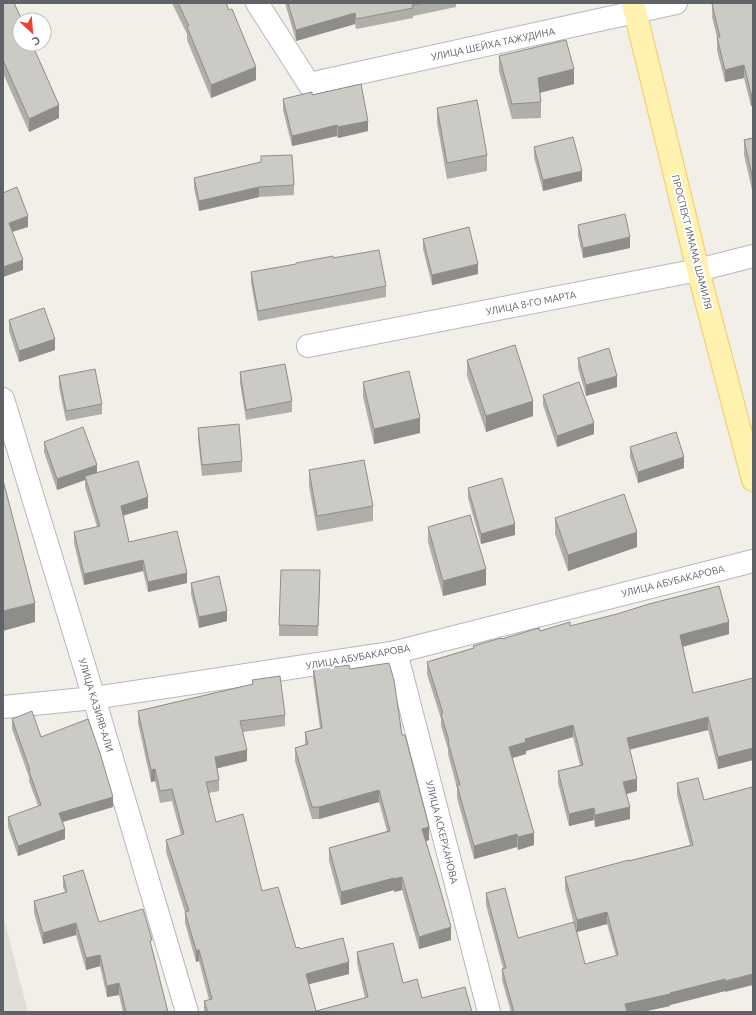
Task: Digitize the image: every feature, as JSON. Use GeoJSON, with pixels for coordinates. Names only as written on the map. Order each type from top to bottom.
{"type":"FeatureCollection","features":[{"type":"Feature","properties":{"kind":"main road","name":"ПРОСПЕКТ ИМАМА ШАМИЛЯ"},"geometry":{"type":"LineString","coordinates":[[635,8],[698,270],[753,480]]}},
{"type":"Feature","properties":{"kind":"street","name":"УЛИЦА ШЕЙХА ТАЖУДИНА"},"geometry":{"type":"LineString","coordinates":[[257,3],[309,84],[635,8],[676,3]]}},
{"type":"Feature","properties":{"kind":"street","name":"УЛИЦА 8-ГО МАРТА"},"geometry":{"type":"LineString","coordinates":[[308,346],[698,270],[753,256]]}},
{"type":"Feature","properties":{"kind":"street","name":"УЛИЦА КАЗИЯВ-АЛИ"},"geometry":{"type":"LineString","coordinates":[[3,399],[187,1012]]}},
{"type":"Feature","properties":{"kind":"street","name":"УЛИЦА АБУБАКАРОВА"},"geometry":{"type":"LineString","coordinates":[[3,707],[94,698],[396,652],[753,561]]}},
{"type":"Feature","properties":{"kind":"street","name":"УЛИЦА АСКЕРХАНОВА"},"geometry":{"type":"LineString","coordinates":[[396,652],[489,1012]]}},
{"type":"Feature","properties":{"kind":"shaded area"},"geometry":{"type":"Polygon","coordinates":[[[3,915],[28,1012],[3,1012],[3,915]]]}},
{"type":"Feature","properties":{"kind":"building"},"geometry":{"type":"Polygon","coordinates":[[[3,3],[14,3],[18,12],[12,12],[12,52],[36,52],[59,105],[29,119],[3,60],[3,3]]]}},
{"type":"Feature","properties":{"kind":"building"},"geometry":{"type":"Polygon","coordinates":[[[178,3],[226,3],[229,10],[232,9],[256,67],[211,85],[187,27],[189,26],[178,3]]]}},
{"type":"Feature","properties":{"kind":"building"},"geometry":{"type":"Polygon","coordinates":[[[288,3],[424,3],[412,5],[413,8],[356,19],[355,13],[296,30],[288,3]]]}},
{"type":"Feature","properties":{"kind":"building"},"geometry":{"type":"Polygon","coordinates":[[[753,3],[753,93],[751,94],[744,65],[725,70],[717,37],[720,37],[712,4],[753,3]]]}},
{"type":"Feature","properties":{"kind":"building"},"geometry":{"type":"Polygon","coordinates":[[[566,40],[574,69],[538,78],[541,102],[512,104],[499,56],[566,40]]]}},
{"type":"Feature","properties":{"kind":"building"},"geometry":{"type":"Polygon","coordinates":[[[361,84],[368,121],[338,127],[337,125],[292,136],[283,99],[312,92],[312,95],[361,84]]]}},
{"type":"Feature","properties":{"kind":"building"},"geometry":{"type":"Polygon","coordinates":[[[477,100],[487,155],[447,163],[437,108],[477,100]]]}},
{"type":"Feature","properties":{"kind":"building"},"geometry":{"type":"Polygon","coordinates":[[[573,137],[582,171],[543,180],[534,147],[573,137]]]}},
{"type":"Feature","properties":{"kind":"building"},"geometry":{"type":"Polygon","coordinates":[[[753,138],[753,179],[744,140],[753,138]]]}},
{"type":"Feature","properties":{"kind":"building"},"geometry":{"type":"Polygon","coordinates":[[[292,155],[294,185],[259,187],[199,201],[194,178],[261,162],[261,156],[292,155]]]}},
{"type":"Feature","properties":{"kind":"building"},"geometry":{"type":"Polygon","coordinates":[[[17,187],[28,216],[9,223],[23,260],[3,267],[3,193],[17,187]]]}},
{"type":"Feature","properties":{"kind":"building"},"geometry":{"type":"Polygon","coordinates":[[[625,214],[630,237],[583,248],[578,225],[625,214]]]}},
{"type":"Feature","properties":{"kind":"building"},"geometry":{"type":"Polygon","coordinates":[[[469,227],[478,264],[432,275],[423,239],[469,227]]]}},
{"type":"Feature","properties":{"kind":"building"},"geometry":{"type":"Polygon","coordinates":[[[379,250],[386,286],[258,311],[251,272],[333,256],[333,258],[379,250]]]}},
{"type":"Feature","properties":{"kind":"building"},"geometry":{"type":"Polygon","coordinates":[[[44,308],[55,339],[19,351],[9,320],[44,308]]]}},
{"type":"Feature","properties":{"kind":"building"},"geometry":{"type":"Polygon","coordinates":[[[515,345],[533,401],[486,416],[467,360],[515,345]]]}},
{"type":"Feature","properties":{"kind":"building"},"geometry":{"type":"Polygon","coordinates":[[[609,348],[617,376],[586,385],[578,358],[609,348]]]}},
{"type":"Feature","properties":{"kind":"building"},"geometry":{"type":"Polygon","coordinates":[[[285,364],[292,401],[246,410],[240,372],[285,364]]]}},
{"type":"Feature","properties":{"kind":"building"},"geometry":{"type":"Polygon","coordinates":[[[95,369],[102,404],[66,411],[59,376],[95,369]]]}},
{"type":"Feature","properties":{"kind":"building"},"geometry":{"type":"Polygon","coordinates":[[[409,371],[420,418],[374,429],[363,382],[409,371]]]}},
{"type":"Feature","properties":{"kind":"building"},"geometry":{"type":"Polygon","coordinates":[[[579,382],[594,423],[557,436],[543,395],[579,382]]]}},
{"type":"Feature","properties":{"kind":"building"},"geometry":{"type":"Polygon","coordinates":[[[239,424],[242,461],[202,465],[198,428],[239,424]]]}},
{"type":"Feature","properties":{"kind":"building"},"geometry":{"type":"Polygon","coordinates":[[[83,427],[97,465],[57,479],[44,442],[83,427]]]}},
{"type":"Feature","properties":{"kind":"building"},"geometry":{"type":"Polygon","coordinates":[[[676,432],[684,457],[638,472],[630,447],[676,432]]]}},
{"type":"Feature","properties":{"kind":"building"},"geometry":{"type":"Polygon","coordinates":[[[364,460],[373,506],[317,516],[309,470],[364,460]]]}},
{"type":"Feature","properties":{"kind":"building"},"geometry":{"type":"Polygon","coordinates":[[[138,461],[148,497],[121,506],[129,542],[177,531],[187,573],[148,582],[143,560],[84,574],[74,532],[100,526],[85,476],[138,461]]]}},
{"type":"Feature","properties":{"kind":"building"},"geometry":{"type":"Polygon","coordinates":[[[502,478],[515,524],[481,534],[468,488],[502,478]]]}},
{"type":"Feature","properties":{"kind":"building"},"geometry":{"type":"Polygon","coordinates":[[[3,480],[35,603],[3,611],[3,480]]]}},
{"type":"Feature","properties":{"kind":"building"},"geometry":{"type":"Polygon","coordinates":[[[624,494],[637,532],[568,555],[555,518],[624,494]]]}},
{"type":"Feature","properties":{"kind":"building"},"geometry":{"type":"Polygon","coordinates":[[[470,515],[486,569],[443,581],[428,527],[470,515]]]}},
{"type":"Feature","properties":{"kind":"building"},"geometry":{"type":"Polygon","coordinates":[[[281,570],[320,570],[318,626],[279,625],[281,570]]]}},
{"type":"Feature","properties":{"kind":"building"},"geometry":{"type":"Polygon","coordinates":[[[219,576],[227,611],[199,617],[191,583],[219,576]]]}},
{"type":"Feature","properties":{"kind":"building"},"geometry":{"type":"Polygon","coordinates":[[[719,586],[729,622],[680,635],[693,693],[753,678],[753,748],[718,757],[708,717],[627,738],[637,779],[623,782],[630,807],[595,815],[594,808],[569,814],[558,771],[583,765],[573,725],[525,739],[526,742],[509,747],[534,833],[518,837],[517,834],[474,846],[457,785],[460,785],[441,714],[443,713],[427,662],[474,648],[473,646],[539,628],[540,631],[570,622],[570,626],[719,586]]]}},
{"type":"Feature","properties":{"kind":"building"},"geometry":{"type":"Polygon","coordinates":[[[334,662],[334,667],[349,665],[350,669],[389,663],[394,680],[402,735],[405,735],[429,827],[422,829],[451,927],[419,937],[402,877],[341,892],[329,848],[390,831],[379,790],[319,807],[312,807],[295,748],[308,744],[305,732],[322,728],[313,665],[334,662]]]}},
{"type":"Feature","properties":{"kind":"building"},"geometry":{"type":"Polygon","coordinates":[[[280,676],[285,715],[240,721],[247,750],[215,757],[219,780],[206,782],[216,822],[243,814],[262,891],[278,887],[296,948],[299,947],[300,949],[343,938],[349,962],[306,974],[316,1011],[368,997],[357,952],[393,943],[403,983],[417,979],[422,998],[465,987],[472,1012],[208,1012],[204,1001],[212,999],[199,950],[196,950],[185,912],[189,911],[166,840],[184,834],[172,789],[160,791],[155,769],[151,770],[138,711],[253,684],[252,680],[280,676]]]}},
{"type":"Feature","properties":{"kind":"building"},"geometry":{"type":"Polygon","coordinates":[[[32,711],[41,737],[88,719],[113,797],[59,813],[65,829],[18,846],[8,817],[41,805],[12,719],[32,711]]]}},
{"type":"Feature","properties":{"kind":"building"},"geometry":{"type":"Polygon","coordinates":[[[698,778],[704,800],[752,787],[753,789],[753,974],[725,981],[725,979],[670,994],[625,1004],[627,1012],[514,1012],[502,969],[506,968],[486,893],[505,888],[518,938],[574,922],[585,964],[618,955],[607,912],[577,920],[565,877],[693,845],[677,783],[698,778]]]}},
{"type":"Feature","properties":{"kind":"building"},"geometry":{"type":"Polygon","coordinates":[[[83,870],[99,922],[143,909],[152,940],[150,941],[168,1012],[126,1012],[119,983],[107,986],[100,955],[86,958],[76,923],[43,933],[34,901],[67,892],[63,876],[83,870]]]}}]}
